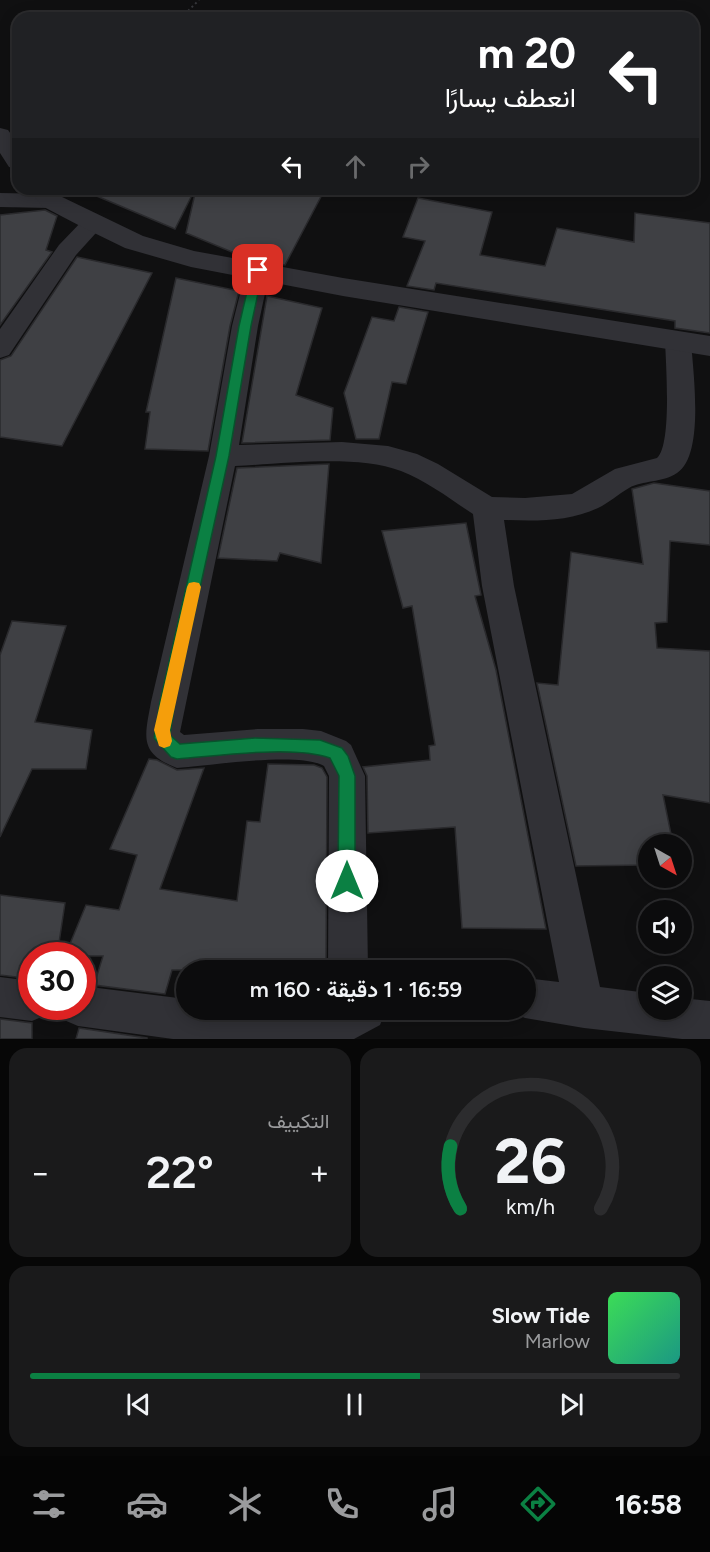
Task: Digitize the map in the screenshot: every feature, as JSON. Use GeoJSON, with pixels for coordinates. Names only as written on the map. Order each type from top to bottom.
{"type":"FeatureCollection","features":[{"type":"Feature","properties":{"kind":"street"},"geometry":{"type":"LineString","coordinates":[[0,135],[12,153]]}},
{"type":"Feature","properties":{"kind":"street"},"geometry":{"type":"LineString","coordinates":[[0,200],[46,195],[93,223],[153,249],[191,259],[400,297],[710,346]]}},
{"type":"Feature","properties":{"kind":"street"},"geometry":{"type":"LineString","coordinates":[[0,349],[67,250],[93,223]]}},
{"type":"Feature","properties":{"kind":"street"},"geometry":{"type":"LineString","coordinates":[[258,270],[245,326],[223,456],[162,738],[177,752],[255,745],[320,747],[336,753],[342,761],[347,776],[348,960]]}},
{"type":"Feature","properties":{"kind":"street"},"geometry":{"type":"LineString","coordinates":[[223,456],[351,452],[405,461],[443,480],[487,508],[560,508],[576,505],[625,477],[663,468],[670,462],[678,448],[680,421],[678,341]]}},
{"type":"Feature","properties":{"kind":"street"},"geometry":{"type":"LineString","coordinates":[[487,508],[498,586],[584,1007]]}},
{"type":"Feature","properties":{"kind":"street"},"geometry":{"type":"LineString","coordinates":[[0,996],[18,998]]}},
{"type":"Feature","properties":{"kind":"street"},"geometry":{"type":"LineString","coordinates":[[536,1000],[710,1022]]}},
{"type":"Feature","properties":{"kind":"street"},"geometry":{"type":"LineString","coordinates":[[96,1008],[316,1038],[345,1020]]}},
{"type":"Feature","properties":{"kind":"path"},"geometry":{"type":"LineString","coordinates":[[187,12],[199,0]]}},
{"type":"Feature","properties":{"kind":"building"},"geometry":{"type":"Polygon","coordinates":[[[94,195],[192,195],[175,229],[94,195]]]}},
{"type":"Feature","properties":{"kind":"building"},"geometry":{"type":"Polygon","coordinates":[[[195,195],[322,195],[285,265],[249,259],[186,233],[195,195]]]}},
{"type":"Feature","properties":{"kind":"building"},"geometry":{"type":"Polygon","coordinates":[[[418,198],[492,212],[480,255],[545,266],[557,228],[634,242],[635,213],[710,223],[710,333],[675,328],[675,321],[436,283],[434,290],[407,286],[425,241],[403,237],[418,198]]]}},
{"type":"Feature","properties":{"kind":"building"},"geometry":{"type":"Polygon","coordinates":[[[45,210],[57,216],[46,250],[52,252],[0,325],[0,215],[45,210]]]}},
{"type":"Feature","properties":{"kind":"building"},"geometry":{"type":"Polygon","coordinates":[[[77,257],[152,273],[62,446],[0,437],[0,360],[11,356],[77,257]]]}},
{"type":"Feature","properties":{"kind":"building"},"geometry":{"type":"Polygon","coordinates":[[[176,278],[239,291],[230,326],[208,451],[145,449],[150,412],[146,412],[176,278]]]}},
{"type":"Feature","properties":{"kind":"building"},"geometry":{"type":"Polygon","coordinates":[[[267,296],[322,308],[296,395],[333,408],[330,440],[242,443],[267,296]]]}},
{"type":"Feature","properties":{"kind":"building"},"geometry":{"type":"Polygon","coordinates":[[[399,307],[428,312],[406,384],[392,382],[379,439],[356,439],[344,393],[372,317],[394,321],[399,307]]]}},
{"type":"Feature","properties":{"kind":"building"},"geometry":{"type":"Polygon","coordinates":[[[329,464],[321,563],[280,553],[277,561],[218,558],[237,468],[329,464]]]}},
{"type":"Feature","properties":{"kind":"building"},"geometry":{"type":"Polygon","coordinates":[[[654,483],[710,491],[710,545],[670,541],[667,622],[655,623],[657,648],[710,651],[710,803],[663,795],[671,834],[638,834],[638,865],[576,866],[537,683],[558,685],[571,552],[643,564],[632,489],[654,483]]]}},
{"type":"Feature","properties":{"kind":"building"},"geometry":{"type":"Polygon","coordinates":[[[466,523],[481,595],[475,596],[496,670],[546,929],[462,928],[455,827],[368,833],[367,776],[363,767],[430,760],[429,746],[435,745],[412,606],[403,608],[382,531],[466,523]]]}},
{"type":"Feature","properties":{"kind":"building"},"geometry":{"type":"Polygon","coordinates":[[[12,621],[66,626],[35,722],[92,730],[86,769],[32,769],[0,837],[0,655],[12,621]]]}},
{"type":"Feature","properties":{"kind":"building"},"geometry":{"type":"Polygon","coordinates":[[[149,759],[157,760],[177,770],[204,768],[160,889],[237,901],[247,821],[260,822],[268,764],[314,765],[322,768],[327,777],[326,960],[176,960],[176,970],[172,970],[165,994],[96,985],[103,956],[96,956],[96,942],[71,942],[86,905],[119,910],[137,855],[110,849],[149,759]]]}},
{"type":"Feature","properties":{"kind":"building"},"geometry":{"type":"Polygon","coordinates":[[[0,895],[65,903],[59,942],[18,942],[18,977],[0,975],[0,895]]]}},
{"type":"Feature","properties":{"kind":"building"},"geometry":{"type":"Polygon","coordinates":[[[0,1019],[32,1023],[32,1039],[0,1039],[0,1019]]]}},
{"type":"Feature","properties":{"kind":"building"},"geometry":{"type":"Polygon","coordinates":[[[79,1028],[147,1038],[147,1039],[76,1039],[79,1028]]]}},
{"type":"Feature","properties":{"kind":"slow traffic"},"geometry":{"type":"LineString","coordinates":[[164,741],[162,730],[194,587]]}},
{"type":"Feature","properties":{"kind":"route"},"geometry":{"type":"LineString","coordinates":[[258,270],[245,326],[223,456],[162,738],[177,752],[255,745],[320,747],[336,753],[342,761],[347,776],[347,881]]}}]}
